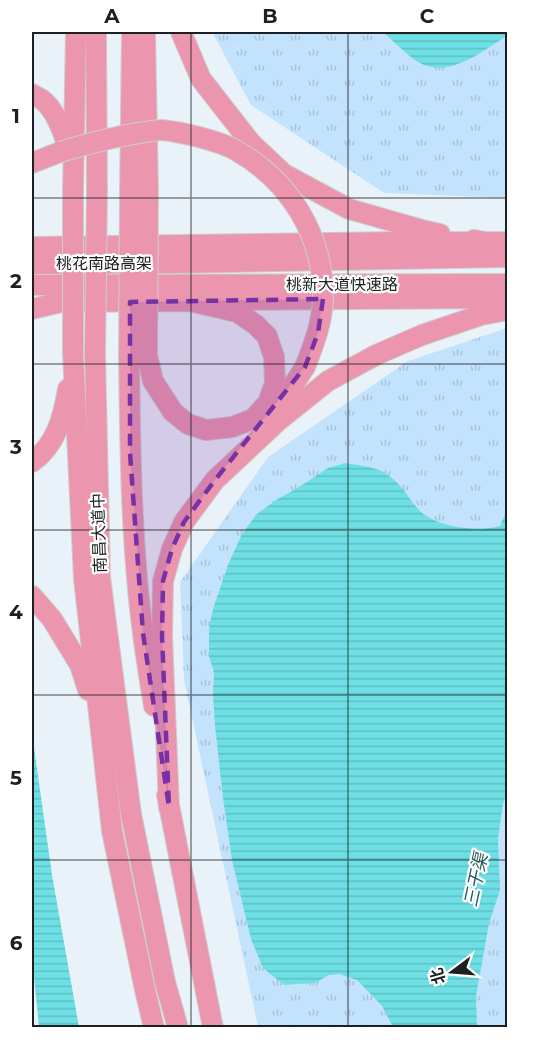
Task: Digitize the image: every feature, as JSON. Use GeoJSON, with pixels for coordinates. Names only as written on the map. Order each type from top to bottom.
{"type":"FeatureCollection","features":[{"type":"Feature","properties":{"kind":"highway"},"geometry":{"type":"LineString","coordinates":[[76,32],[73,354],[84,579],[112,831]]}},
{"type":"Feature","properties":{"kind":"highway","name":"南昌大道中"},"geometry":{"type":"LineString","coordinates":[[96,32],[98,190],[95,354],[100,577],[131,814],[165,982],[178,1028]]}},
{"type":"Feature","properties":{"kind":"highway"},"geometry":{"type":"LineString","coordinates":[[132,32],[131,134],[139,191]]}},
{"type":"Feature","properties":{"kind":"highway"},"geometry":{"type":"LineString","coordinates":[[145,32],[139,191],[138,355],[130,453],[135,549],[142,633],[169,807],[213,1028]]}},
{"type":"Feature","properties":{"kind":"highway"},"geometry":{"type":"LineString","coordinates":[[180,32],[201,79],[251,143],[284,174],[349,209],[426,231],[486,242]]}},
{"type":"Feature","properties":{"kind":"highway"},"geometry":{"type":"LineString","coordinates":[[37,97],[57,118],[67,140],[73,190]]}},
{"type":"Feature","properties":{"kind":"highway"},"geometry":{"type":"LineString","coordinates":[[32,164],[60,152],[111,137],[160,130],[195,136],[235,149],[268,172],[294,201],[308,227],[320,261],[323,297],[318,333],[305,367],[284,399],[215,480],[184,522],[172,549],[162,581],[169,807]]}},
{"type":"Feature","properties":{"kind":"highway"},"geometry":{"type":"LineString","coordinates":[[32,242],[89,248]]}},
{"type":"Feature","properties":{"kind":"highway"},"geometry":{"type":"LineString","coordinates":[[32,248],[507,242]]}},
{"type":"Feature","properties":{"kind":"highway","name":"桃新大道快速路"},"geometry":{"type":"LineString","coordinates":[[177,263],[507,257]]}},
{"type":"Feature","properties":{"kind":"highway","name":"桃花南路高架"},"geometry":{"type":"LineString","coordinates":[[32,264],[177,263]]}},
{"type":"Feature","properties":{"kind":"highway","name":"桃新大道快速路"},"geometry":{"type":"LineString","coordinates":[[176,284],[507,284]]}},
{"type":"Feature","properties":{"kind":"highway","name":"桃花南路高架"},"geometry":{"type":"LineString","coordinates":[[32,285],[176,284]]}},
{"type":"Feature","properties":{"kind":"highway"},"geometry":{"type":"LineString","coordinates":[[32,303],[507,298]]}},
{"type":"Feature","properties":{"kind":"highway"},"geometry":{"type":"LineString","coordinates":[[138,355],[173,412],[188,424],[206,430],[232,427],[253,419],[268,403],[275,383],[274,357],[267,336],[237,312],[190,301]]}},
{"type":"Feature","properties":{"kind":"highway"},"geometry":{"type":"LineString","coordinates":[[32,309],[61,302]]}},
{"type":"Feature","properties":{"kind":"highway"},"geometry":{"type":"LineString","coordinates":[[215,480],[278,421],[328,381],[376,355],[422,335],[481,315],[507,310]]}},
{"type":"Feature","properties":{"kind":"highway"},"geometry":{"type":"LineString","coordinates":[[37,458],[55,436],[65,407],[73,354]]}},
{"type":"Feature","properties":{"kind":"highway"},"geometry":{"type":"LineString","coordinates":[[32,596],[52,619],[80,665],[94,706],[112,831],[154,1028]]}},
{"type":"Feature","properties":{"kind":"highlighted area"},"geometry":{"type":"Polygon","coordinates":[[[323,299],[318,333],[305,367],[184,522],[172,549],[163,581],[162,636],[169,807],[143,633],[130,453],[130,302],[323,299]]]}},
{"type":"Feature","properties":{"kind":"green space"},"geometry":{"type":"Polygon","coordinates":[[[212,32],[507,32],[507,198],[384,193],[251,105],[212,32]]]}},
{"type":"Feature","properties":{"kind":"green space"},"geometry":{"type":"Polygon","coordinates":[[[507,328],[507,1027],[258,1027],[184,680],[180,582],[268,457],[408,361],[507,328]]]}},
{"type":"Feature","properties":{"kind":"water"},"geometry":{"type":"Polygon","coordinates":[[[383,32],[507,32],[508,35],[465,61],[441,68],[429,67],[418,62],[383,32]]]}},
{"type":"Feature","properties":{"kind":"water","name":"三干渠"},"geometry":{"type":"Polygon","coordinates":[[[345,463],[373,468],[388,475],[420,511],[447,525],[481,529],[500,526],[507,509],[507,791],[498,839],[500,890],[489,923],[476,996],[477,1027],[393,1027],[382,1006],[357,980],[339,974],[329,975],[315,983],[284,985],[263,968],[251,939],[232,860],[215,726],[214,673],[209,656],[209,628],[213,609],[228,565],[242,534],[257,514],[328,468],[345,463]]]}},
{"type":"Feature","properties":{"kind":"water"},"geometry":{"type":"Polygon","coordinates":[[[32,733],[52,875],[79,1027],[39,1027],[32,957],[32,733]]]}}]}
